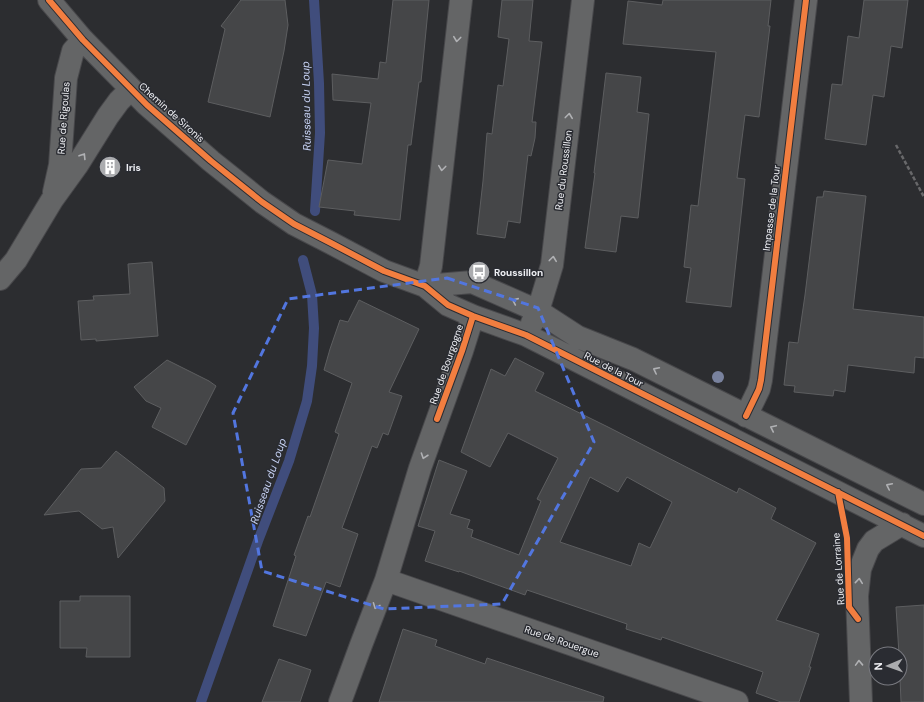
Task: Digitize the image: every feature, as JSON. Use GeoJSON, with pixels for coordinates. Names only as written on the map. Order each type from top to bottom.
{"type":"FeatureCollection","features":[{"type":"Feature","properties":{"kind":"street","name":"Chemin de Sironis"},"geometry":{"type":"LineString","coordinates":[[49,0],[82,40],[147,105],[211,161],[262,202],[294,224]]}},
{"type":"Feature","properties":{"kind":"street"},"geometry":{"type":"LineString","coordinates":[[424,286],[431,266],[461,0]]}},
{"type":"Feature","properties":{"kind":"street","name":"Rue du Roussillon"},"geometry":{"type":"LineString","coordinates":[[526,335],[538,311],[552,265],[582,0]]}},
{"type":"Feature","properties":{"kind":"street","name":"Impasse de la Tour"},"geometry":{"type":"LineString","coordinates":[[746,416],[759,389],[761,380],[806,0]]}},
{"type":"Feature","properties":{"kind":"street","name":"Rue de Rigoulas"},"geometry":{"type":"LineString","coordinates":[[52,200],[60,165],[66,78],[73,51],[82,40]]}},
{"type":"Feature","properties":{"kind":"street","name":"Rue de Rigoulas"},"geometry":{"type":"LineString","coordinates":[[0,279],[16,260],[52,200],[78,164],[108,116],[119,101],[131,89]]}},
{"type":"Feature","properties":{"kind":"street","name":"Rue de la Tour"},"geometry":{"type":"LineString","coordinates":[[294,224],[384,271],[424,286],[448,305],[473,316],[526,335],[924,536]]}},
{"type":"Feature","properties":{"kind":"street","name":"Rue de la Tour"},"geometry":{"type":"LineString","coordinates":[[424,286],[472,282],[538,311],[578,337],[633,359],[924,504]]}},
{"type":"Feature","properties":{"kind":"street","name":"Rue de Bourgogne"},"geometry":{"type":"LineString","coordinates":[[340,702],[386,580],[420,468],[473,316]]}},
{"type":"Feature","properties":{"kind":"street","name":"Rue de Lorraine"},"geometry":{"type":"LineString","coordinates":[[861,702],[857,596],[860,569],[868,549],[874,541],[902,524]]}},
{"type":"Feature","properties":{"kind":"street","name":"Rue de Rouergue"},"geometry":{"type":"LineString","coordinates":[[386,580],[737,702]]}},
{"type":"Feature","properties":{"kind":"path"},"geometry":{"type":"LineString","coordinates":[[896,145],[924,198]]}},
{"type":"Feature","properties":{"kind":"highlighted area"},"geometry":{"type":"Polygon","coordinates":[[[447,278],[538,308],[594,442],[502,604],[384,609],[262,571],[233,413],[288,299],[447,278]]]}},
{"type":"Feature","properties":{"kind":"building"},"geometry":{"type":"Polygon","coordinates":[[[241,0],[285,0],[288,25],[270,117],[208,102],[225,29],[221,26],[241,0]]]}},
{"type":"Feature","properties":{"kind":"building"},"geometry":{"type":"Polygon","coordinates":[[[393,0],[429,0],[421,82],[419,82],[411,145],[408,145],[400,220],[354,215],[355,211],[319,207],[328,160],[362,164],[371,103],[333,100],[332,74],[378,79],[380,62],[386,63],[393,0]]]}},
{"type":"Feature","properties":{"kind":"building"},"geometry":{"type":"Polygon","coordinates":[[[502,0],[533,0],[529,41],[542,42],[532,122],[536,122],[535,138],[531,156],[528,155],[520,223],[508,221],[505,238],[477,234],[487,133],[492,134],[498,85],[503,86],[509,39],[498,37],[502,0]]]}},
{"type":"Feature","properties":{"kind":"building"},"geometry":{"type":"Polygon","coordinates":[[[663,0],[771,0],[768,26],[770,26],[759,117],[745,115],[737,178],[745,179],[731,307],[686,302],[691,268],[684,267],[691,205],[698,206],[716,52],[623,44],[628,1],[662,5],[663,0]]]}},
{"type":"Feature","properties":{"kind":"building"},"geometry":{"type":"Polygon","coordinates":[[[864,0],[908,0],[902,48],[891,46],[884,97],[873,95],[866,145],[825,139],[832,84],[842,85],[848,36],[859,38],[864,0]]]}},
{"type":"Feature","properties":{"kind":"building"},"geometry":{"type":"Polygon","coordinates":[[[606,73],[641,77],[637,112],[649,114],[638,218],[621,216],[616,252],[585,248],[606,73]]]}},
{"type":"Feature","properties":{"kind":"building"},"geometry":{"type":"Polygon","coordinates":[[[824,191],[866,196],[853,309],[924,317],[924,358],[915,357],[914,373],[848,365],[845,392],[834,390],[833,396],[794,392],[795,386],[784,385],[789,342],[798,343],[817,197],[823,197],[824,191]]]}},
{"type":"Feature","properties":{"kind":"building"},"geometry":{"type":"Polygon","coordinates":[[[152,262],[158,336],[96,341],[96,339],[81,340],[78,301],[94,300],[93,296],[130,294],[128,264],[152,262]]]}},
{"type":"Feature","properties":{"kind":"building"},"geometry":{"type":"Polygon","coordinates":[[[359,300],[419,329],[389,392],[402,396],[388,435],[383,433],[377,448],[372,446],[342,528],[358,534],[340,587],[326,582],[306,636],[273,626],[296,556],[294,555],[308,516],[310,517],[339,434],[335,432],[352,383],[324,370],[340,320],[348,322],[359,300]]]}},
{"type":"Feature","properties":{"kind":"building"},"geometry":{"type":"Polygon","coordinates":[[[515,358],[544,373],[535,391],[737,493],[739,488],[776,508],[771,519],[816,543],[776,620],[819,634],[809,667],[811,667],[799,702],[781,702],[756,693],[763,672],[662,637],[661,640],[626,629],[627,624],[527,590],[525,595],[459,571],[425,561],[435,531],[418,526],[439,460],[467,471],[450,514],[470,520],[467,528],[473,530],[471,537],[519,555],[541,501],[537,499],[558,458],[508,433],[490,467],[461,452],[491,369],[505,376],[515,358]],[[590,477],[560,542],[631,566],[639,543],[650,548],[672,502],[627,477],[618,492],[590,477]]]}},
{"type":"Feature","properties":{"kind":"building"},"geometry":{"type":"Polygon","coordinates":[[[167,360],[216,386],[186,445],[152,427],[161,408],[146,401],[134,387],[167,360]]]}},
{"type":"Feature","properties":{"kind":"building"},"geometry":{"type":"Polygon","coordinates":[[[116,451],[164,488],[165,501],[118,558],[113,527],[102,529],[79,511],[44,515],[81,469],[101,468],[116,451]]]}},
{"type":"Feature","properties":{"kind":"building"},"geometry":{"type":"Polygon","coordinates":[[[80,596],[130,596],[130,657],[86,657],[87,648],[60,648],[60,601],[80,601],[80,596]]]}},
{"type":"Feature","properties":{"kind":"building"},"geometry":{"type":"Polygon","coordinates":[[[924,605],[924,702],[901,702],[900,686],[908,686],[908,646],[898,646],[896,607],[924,605]]]}},
{"type":"Feature","properties":{"kind":"building"},"geometry":{"type":"Polygon","coordinates":[[[403,629],[437,640],[435,646],[485,664],[487,658],[604,697],[603,702],[379,702],[403,629]]]}},
{"type":"Feature","properties":{"kind":"building"},"geometry":{"type":"Polygon","coordinates":[[[279,659],[311,670],[300,702],[262,702],[279,659]]]}},
{"type":"Feature","properties":{"kind":"waterway","name":"Ruisseau du Loup"},"geometry":{"type":"LineString","coordinates":[[314,0],[319,83],[320,133],[315,211]]}},
{"type":"Feature","properties":{"kind":"waterway","name":"Ruisseau du Loup"},"geometry":{"type":"LineString","coordinates":[[201,702],[258,541],[289,461],[307,401],[312,366],[314,328],[312,295],[303,260]]}},
{"type":"Feature","properties":{"kind":"cycle path"},"geometry":{"type":"LineString","coordinates":[[49,0],[83,40],[147,105],[211,161],[262,202],[294,224],[384,271],[425,286],[448,305],[473,316],[526,335],[924,536]]}},
{"type":"Feature","properties":{"kind":"cycle path"},"geometry":{"type":"LineString","coordinates":[[746,416],[759,389],[761,380],[806,0]]}},
{"type":"Feature","properties":{"kind":"cycle path"},"geometry":{"type":"LineString","coordinates":[[437,419],[473,316]]}},
{"type":"Feature","properties":{"kind":"cycle path"},"geometry":{"type":"LineString","coordinates":[[838,492],[847,538],[849,607],[858,619]]}},
{"type":"Feature","properties":{"kind":"place","name":"Iris"},"geometry":{"type":"Point","coordinates":[110,167]}},
{"type":"Feature","properties":{"kind":"place","name":"Roussillon"},"geometry":{"type":"Point","coordinates":[479,272]}}]}
